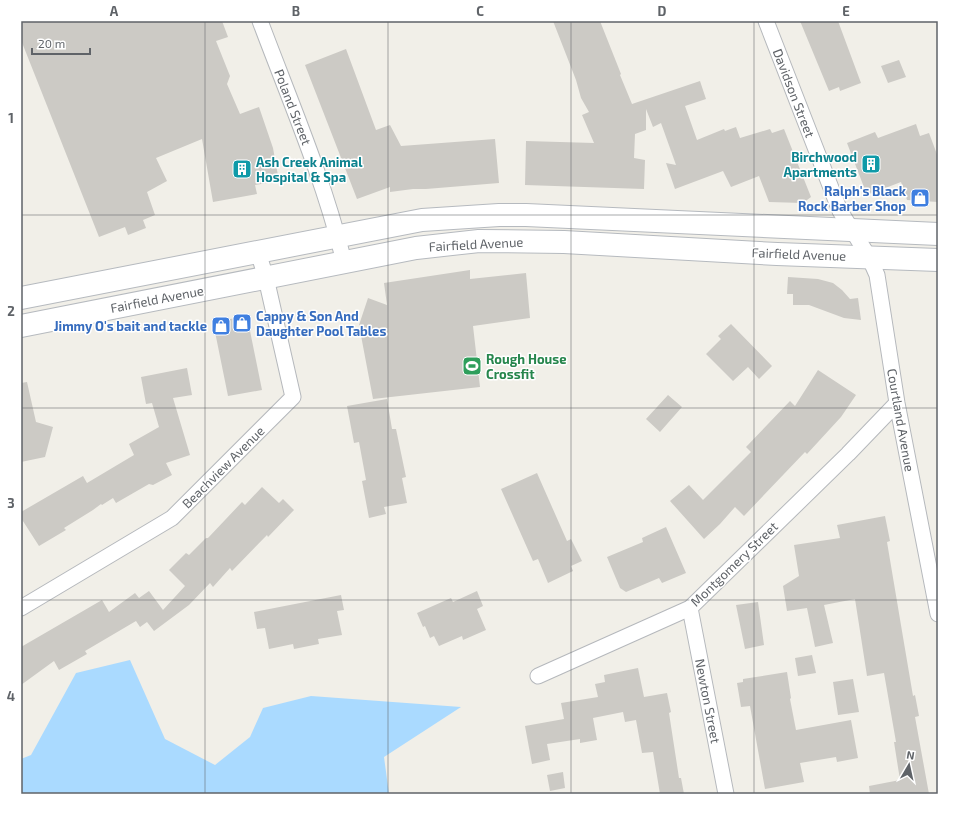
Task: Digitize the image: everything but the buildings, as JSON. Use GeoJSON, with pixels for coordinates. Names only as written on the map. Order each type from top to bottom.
{"type":"FeatureCollection","features":[{"type":"Feature","properties":{"kind":"main road","name":"Fairfield Avenue"},"geometry":{"type":"LineString","coordinates":[[26,297],[422,220],[499,215],[526,215],[938,234]]}},
{"type":"Feature","properties":{"kind":"main road"},"geometry":{"type":"LineString","coordinates":[[525,242],[526,215]]}},
{"type":"Feature","properties":{"kind":"main road"},"geometry":{"type":"LineString","coordinates":[[711,250],[712,224]]}},
{"type":"Feature","properties":{"kind":"main road","name":"Fairfield Avenue"},"geometry":{"type":"LineString","coordinates":[[30,324],[416,248],[479,241],[564,242],[938,260]]}},
{"type":"Feature","properties":{"kind":"main road"},"geometry":{"type":"LineString","coordinates":[[78,286],[84,313]]}},
{"type":"Feature","properties":{"kind":"main road"},"geometry":{"type":"LineString","coordinates":[[26,297],[30,324]]}},
{"type":"Feature","properties":{"kind":"street","name":"Poland Street"},"geometry":{"type":"LineString","coordinates":[[260,21],[315,163],[338,236],[344,262]]}},
{"type":"Feature","properties":{"kind":"street","name":"Davidson Street"},"geometry":{"type":"LineString","coordinates":[[766,21],[840,211],[853,230]]}},
{"type":"Feature","properties":{"kind":"street","name":"Courtland Avenue"},"geometry":{"type":"LineString","coordinates":[[853,230],[878,276],[897,403],[938,614]]}},
{"type":"Feature","properties":{"kind":"street","name":"Beachview Avenue"},"geometry":{"type":"LineString","coordinates":[[21,608],[172,518],[293,397],[266,278],[258,252]]}},
{"type":"Feature","properties":{"kind":"street","name":"Montgomery Street"},"geometry":{"type":"LineString","coordinates":[[538,676],[690,608],[848,454],[897,403]]}},
{"type":"Feature","properties":{"kind":"street","name":"Newton Street"},"geometry":{"type":"LineString","coordinates":[[690,608],[726,794]]}},
{"type":"Feature","properties":{"kind":"water"},"geometry":{"type":"Polygon","coordinates":[[[130,660],[165,739],[215,765],[250,737],[263,708],[311,696],[461,707],[384,757],[389,794],[21,794],[21,759],[31,755],[76,673],[130,660]]]}},
{"type":"Feature","properties":{"kind":"place","name":"Birchwood Apartments"},"geometry":{"type":"Point","coordinates":[871,164]}},
{"type":"Feature","properties":{"kind":"place","name":"Ash Creek Animal Hospital & Spa"},"geometry":{"type":"Point","coordinates":[242,169]}},
{"type":"Feature","properties":{"kind":"place","name":"Ralph's Black Rock Barber Shop"},"geometry":{"type":"Point","coordinates":[920,198]}},
{"type":"Feature","properties":{"kind":"place","name":"Cappy & Son And Daughter Pool Tables"},"geometry":{"type":"Point","coordinates":[242,323]}},
{"type":"Feature","properties":{"kind":"place","name":"Jimmy O's bait and tackle"},"geometry":{"type":"Point","coordinates":[221,326]}},
{"type":"Feature","properties":{"kind":"place","name":"Rough House Crossfit"},"geometry":{"type":"Point","coordinates":[472,366]}}]}
